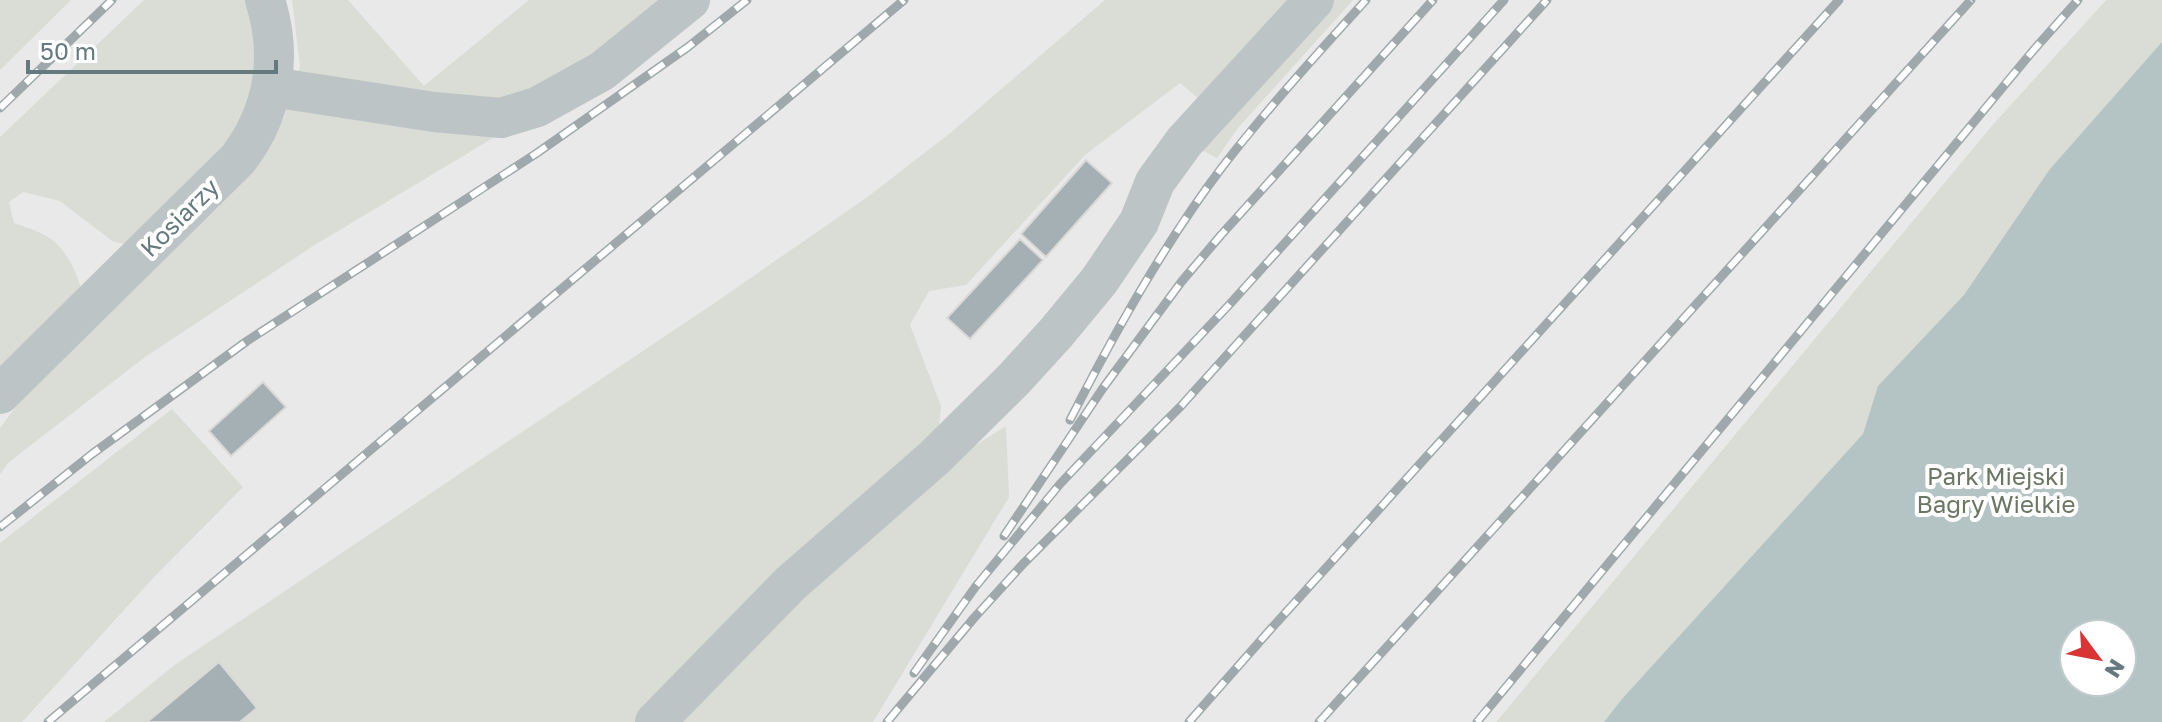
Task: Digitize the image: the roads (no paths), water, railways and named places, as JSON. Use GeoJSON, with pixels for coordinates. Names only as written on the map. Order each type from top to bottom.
{"type":"FeatureCollection","features":[{"type":"Feature","properties":{"kind":"lane","name":"Kosiarzy"},"geometry":{"type":"LineString","coordinates":[[0,394],[238,159],[252,140],[272,87],[275,52],[265,0]]}},
{"type":"Feature","properties":{"kind":"lane"},"geometry":{"type":"LineString","coordinates":[[272,87],[434,112],[501,118],[537,107],[602,71],[690,0]]}},
{"type":"Feature","properties":{"kind":"lane"},"geometry":{"type":"LineString","coordinates":[[655,722],[790,584],[934,458],[1056,333],[1099,281],[1139,222],[1155,182],[1184,142],[1314,0]]}},
{"type":"Feature","properties":{"kind":"railway"},"geometry":{"type":"LineString","coordinates":[[0,108],[112,0]]}},
{"type":"Feature","properties":{"kind":"railway"},"geometry":{"type":"LineString","coordinates":[[0,527],[92,454],[247,341],[537,153],[688,47],[747,0]]}},
{"type":"Feature","properties":{"kind":"railway"},"geometry":{"type":"LineString","coordinates":[[48,722],[904,0]]}},
{"type":"Feature","properties":{"kind":"railway"},"geometry":{"type":"LineString","coordinates":[[1070,420],[1141,289],[1201,196],[1257,123],[1366,0]]}},
{"type":"Feature","properties":{"kind":"railway"},"geometry":{"type":"LineString","coordinates":[[1004,536],[1103,388],[1182,281],[1433,0]]}},
{"type":"Feature","properties":{"kind":"railway"},"geometry":{"type":"LineString","coordinates":[[914,673],[976,586],[1060,484],[1229,305],[1504,0]]}},
{"type":"Feature","properties":{"kind":"railway"},"geometry":{"type":"LineString","coordinates":[[887,722],[1023,564],[1181,406],[1547,0]]}},
{"type":"Feature","properties":{"kind":"railway"},"geometry":{"type":"LineString","coordinates":[[1189,722],[1839,0]]}},
{"type":"Feature","properties":{"kind":"railway"},"geometry":{"type":"LineString","coordinates":[[1319,722],[1971,0]]}},
{"type":"Feature","properties":{"kind":"railway"},"geometry":{"type":"LineString","coordinates":[[1477,722],[2078,0]]}},
{"type":"Feature","properties":{"kind":"park label","name":"Park Miejski Bagry Wielkie"},"geometry":{"type":"Point","coordinates":[1996,489]}}]}
